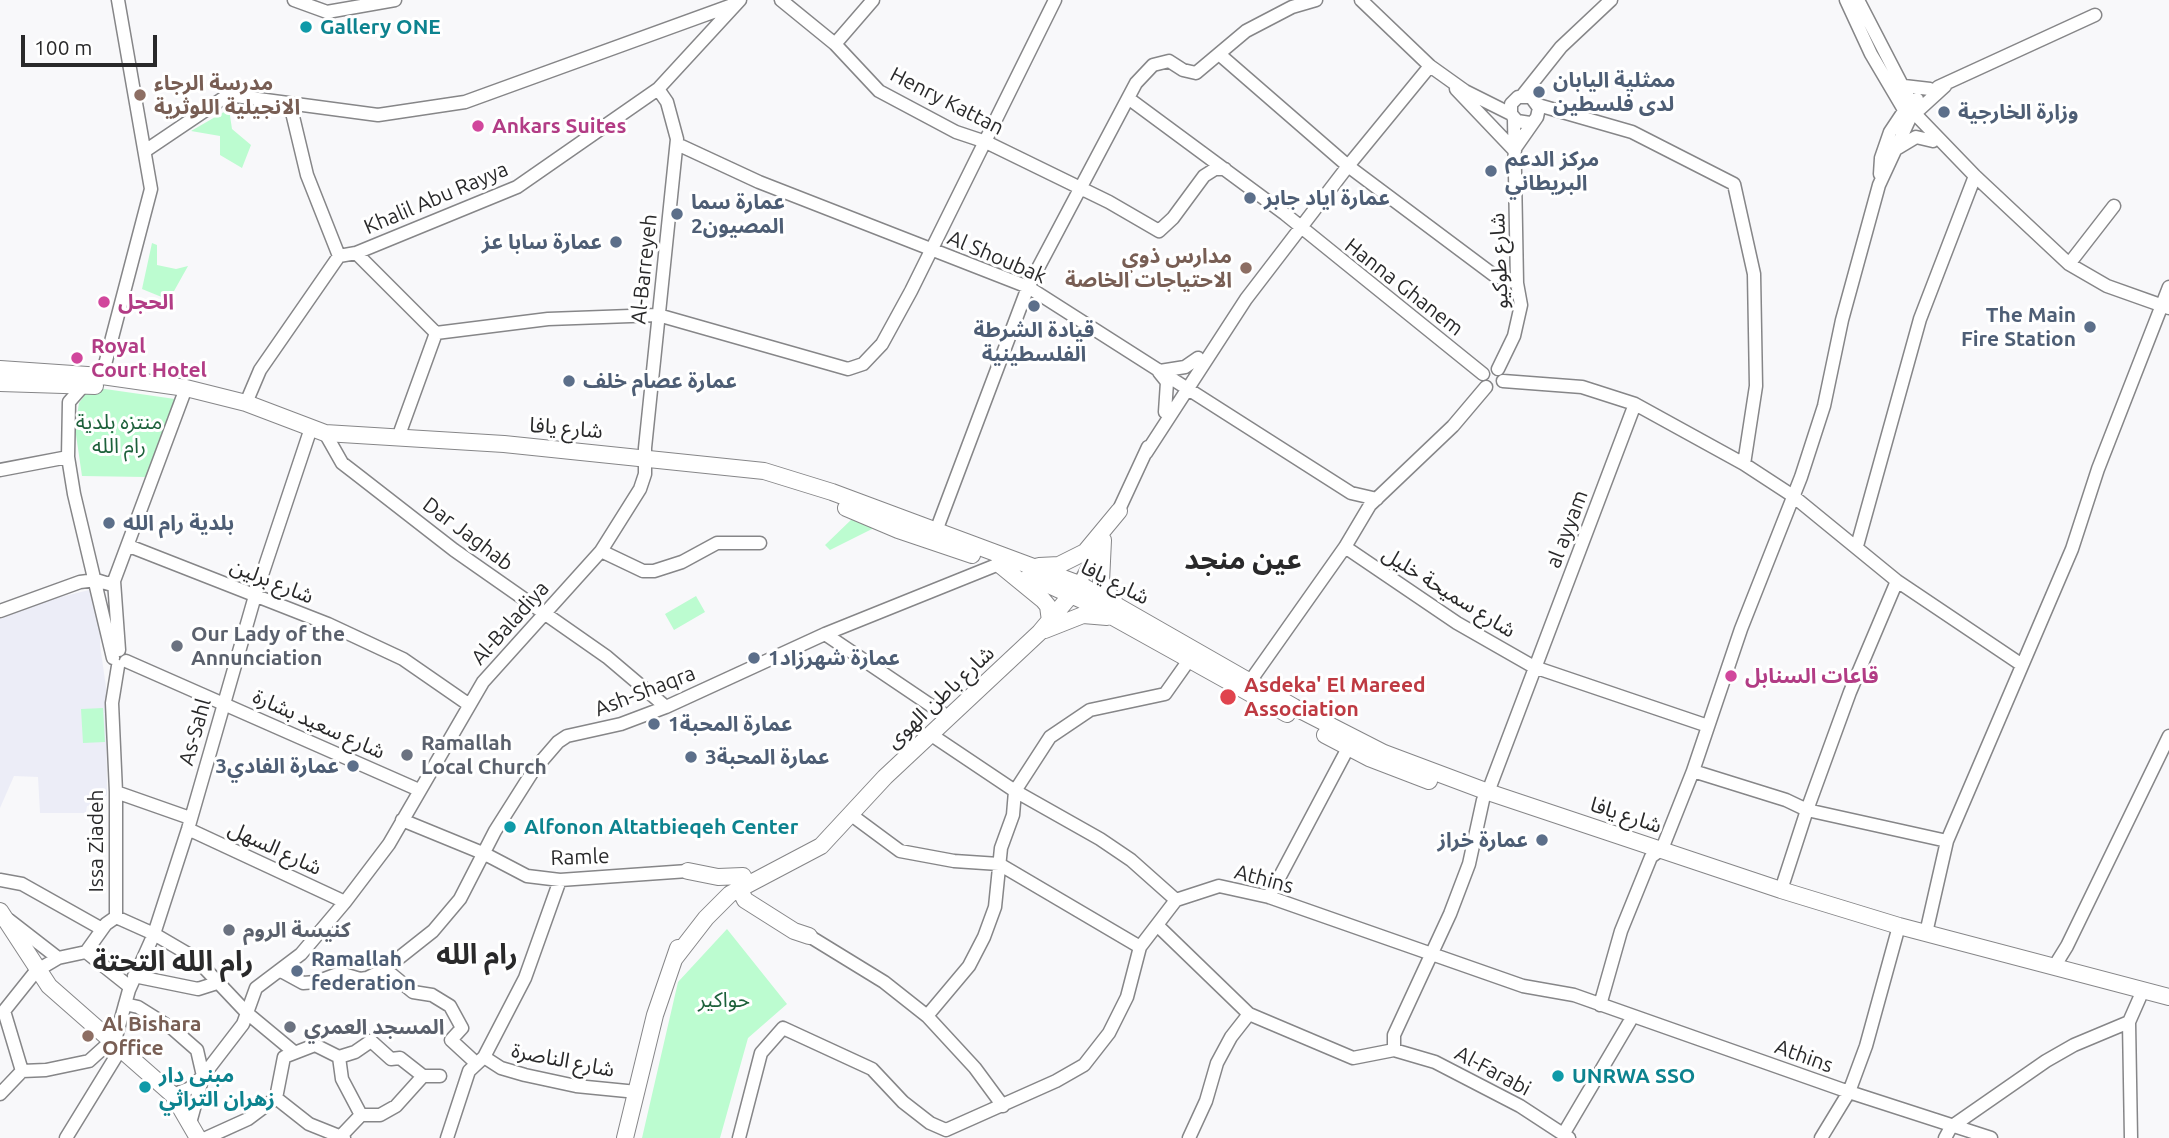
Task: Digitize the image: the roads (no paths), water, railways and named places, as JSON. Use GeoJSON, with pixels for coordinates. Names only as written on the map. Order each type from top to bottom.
{"type":"FeatureCollection","features":[{"type":"Feature","properties":{"kind":"main road","name":"شارع يافا"},"geometry":{"type":"LineString","coordinates":[[0,369],[102,376],[246,402],[318,434],[399,435],[645,461],[785,486],[898,530],[1075,590]]}},
{"type":"Feature","properties":{"kind":"main road","name":"شارع يافا"},"geometry":{"type":"LineString","coordinates":[[0,383],[185,392],[228,408],[318,434],[425,446],[764,471],[1030,566],[1251,680],[1384,753],[1485,796]]}},
{"type":"Feature","properties":{"kind":"main road"},"geometry":{"type":"LineString","coordinates":[[1030,566],[1059,565],[1085,552],[1119,511]]}},
{"type":"Feature","properties":{"kind":"main road"},"geometry":{"type":"LineString","coordinates":[[999,564],[1048,606],[1045,627],[1083,615],[1117,612],[1101,582],[1103,540]]}},
{"type":"Feature","properties":{"kind":"main road","name":"شارع باطن الهوى"},"geometry":{"type":"LineString","coordinates":[[747,880],[827,838],[930,734],[1045,627],[1075,590]]}},
{"type":"Feature","properties":{"kind":"main road","name":"شارع يافا"},"geometry":{"type":"LineString","coordinates":[[1117,612],[1189,660],[1348,748],[1398,771],[1485,796],[1898,930],[2169,1006]]}},
{"type":"Feature","properties":{"kind":"main road","name":"شارع يافا"},"geometry":{"type":"LineString","coordinates":[[1656,853],[1782,890],[1898,930],[1926,933],[2169,997]]}},
{"type":"Feature","properties":{"kind":"main road"},"geometry":{"type":"LineString","coordinates":[[688,871],[747,880],[754,887],[757,900],[809,936]]}},
{"type":"Feature","properties":{"kind":"main road"},"geometry":{"type":"LineString","coordinates":[[688,871],[706,881],[716,900]]}},
{"type":"Feature","properties":{"kind":"main road"},"geometry":{"type":"LineString","coordinates":[[625,1138],[654,1015],[686,932],[716,900],[747,880]]}},
{"type":"Feature","properties":{"kind":"main road"},"geometry":{"type":"LineString","coordinates":[[747,880],[745,900],[794,931],[809,936]]}},
{"type":"Feature","properties":{"kind":"main road"},"geometry":{"type":"LineString","coordinates":[[716,900],[755,907]]}},
{"type":"Feature","properties":{"kind":"main road"},"geometry":{"type":"LineString","coordinates":[[1,913],[36,971],[57,995],[173,1095],[198,1138]]}},
{"type":"Feature","properties":{"kind":"main road"},"geometry":{"type":"LineString","coordinates":[[182,1138],[190,1123]]}},
{"type":"Feature","properties":{"kind":"street"},"geometry":{"type":"LineString","coordinates":[[60,385],[69,402],[83,385],[102,376],[151,189],[118,0]]}},
{"type":"Feature","properties":{"kind":"street"},"geometry":{"type":"LineString","coordinates":[[294,0],[327,12],[395,0]]}},
{"type":"Feature","properties":{"kind":"street","name":"Henry Kattan"},"geometry":{"type":"LineString","coordinates":[[781,0],[835,44],[879,91],[956,132],[986,142],[1078,187],[1159,231],[1173,218],[1204,176],[1215,169],[1225,169]]}},
{"type":"Feature","properties":{"kind":"street"},"geometry":{"type":"LineString","coordinates":[[835,44],[873,0]]}},
{"type":"Feature","properties":{"kind":"street"},"geometry":{"type":"LineString","coordinates":[[436,333],[548,318],[658,315],[848,369],[863,364],[882,344],[911,291],[1055,0]]}},
{"type":"Feature","properties":{"kind":"street"},"geometry":{"type":"LineString","coordinates":[[936,531],[1028,287],[1078,187],[1136,83],[1153,65],[1169,61],[1183,70],[1196,73],[1246,31],[1289,3],[1316,0]]}},
{"type":"Feature","properties":{"kind":"street"},"geometry":{"type":"LineString","coordinates":[[1361,0],[1430,66],[1477,98],[1489,101],[1528,99],[1563,114],[1632,132],[1734,184],[1754,274],[1756,386],[1744,464]]}},
{"type":"Feature","properties":{"kind":"street"},"geometry":{"type":"LineString","coordinates":[[1449,80],[1474,111],[1515,150],[1532,122],[1528,99],[1533,83],[1561,47],[1611,0]]}},
{"type":"Feature","properties":{"kind":"street"},"geometry":{"type":"LineString","coordinates":[[1846,0],[1910,111],[1933,141],[1975,176]]}},
{"type":"Feature","properties":{"kind":"street"},"geometry":{"type":"LineString","coordinates":[[1858,0],[1895,87],[1888,138],[1881,158],[1879,185]]}},
{"type":"Feature","properties":{"kind":"street"},"geometry":{"type":"LineString","coordinates":[[145,151],[228,95],[378,115],[465,102],[738,2]]}},
{"type":"Feature","properties":{"kind":"street","name":"Khalil Abu Rayya"},"geometry":{"type":"LineString","coordinates":[[339,256],[356,253],[517,187],[659,89],[738,2]]}},
{"type":"Feature","properties":{"kind":"street"},"geometry":{"type":"LineString","coordinates":[[1888,138],[1910,111],[1932,93],[2095,16]]}},
{"type":"Feature","properties":{"kind":"street"},"geometry":{"type":"LineString","coordinates":[[1219,54],[1348,166],[1495,276],[1517,283]]}},
{"type":"Feature","properties":{"kind":"street"},"geometry":{"type":"LineString","coordinates":[[1146,453],[1158,436],[1198,358],[1430,66]]}},
{"type":"Feature","properties":{"kind":"street"},"geometry":{"type":"LineString","coordinates":[[1895,87],[1904,86],[1932,93]]}},
{"type":"Feature","properties":{"kind":"street","name":"Al-Barreyeh"},"geometry":{"type":"LineString","coordinates":[[645,461],[677,144],[667,102],[659,89]]}},
{"type":"Feature","properties":{"kind":"street"},"geometry":{"type":"LineString","coordinates":[[1929,128],[1928,114],[1932,93]]}},
{"type":"Feature","properties":{"kind":"street","name":"Hanna Ghanem"},"geometry":{"type":"LineString","coordinates":[[1128,98],[1225,169],[1483,374]]}},
{"type":"Feature","properties":{"kind":"street"},"geometry":{"type":"LineString","coordinates":[[1513,116],[1511,104],[1528,99]]}},
{"type":"Feature","properties":{"kind":"street"},"geometry":{"type":"LineString","coordinates":[[1489,101],[1521,123],[1563,114]]}},
{"type":"Feature","properties":{"kind":"street"},"geometry":{"type":"LineString","coordinates":[[246,402],[260,370],[339,256],[307,175],[290,104]]}},
{"type":"Feature","properties":{"kind":"street"},"geometry":{"type":"LineString","coordinates":[[1910,111],[2069,264],[2107,286],[2165,306]]}},
{"type":"Feature","properties":{"kind":"street"},"geometry":{"type":"LineString","coordinates":[[1600,1005],[1621,931],[1693,771],[1741,629],[1793,496],[1824,406],[1842,320],[1879,185],[1910,111]]}},
{"type":"Feature","properties":{"kind":"street","name":"شارع طوكيو"},"geometry":{"type":"LineString","coordinates":[[1500,375],[1520,319],[1513,116]]}},
{"type":"Feature","properties":{"kind":"street"},"geometry":{"type":"LineString","coordinates":[[1893,151],[1911,139],[1921,137],[1933,141]]}},
{"type":"Feature","properties":{"kind":"street","name":"Al Shoubak"},"geometry":{"type":"LineString","coordinates":[[677,144],[759,182],[1028,287],[1351,493],[1359,502],[1364,517]]}},
{"type":"Feature","properties":{"kind":"street"},"geometry":{"type":"LineString","coordinates":[[1857,546],[1920,318],[1975,176]]}},
{"type":"Feature","properties":{"kind":"street"},"geometry":{"type":"LineString","coordinates":[[2069,264],[2114,206]]}},
{"type":"Feature","properties":{"kind":"street"},"geometry":{"type":"LineString","coordinates":[[356,253],[436,333]]}},
{"type":"Feature","properties":{"kind":"street"},"geometry":{"type":"LineString","coordinates":[[1926,933],[1947,841],[2073,549],[2098,469],[2165,306],[2169,287]]}},
{"type":"Feature","properties":{"kind":"street"},"geometry":{"type":"LineString","coordinates":[[1075,590],[1119,511],[1165,412],[1246,299]]}},
{"type":"Feature","properties":{"kind":"street"},"geometry":{"type":"LineString","coordinates":[[399,435],[436,333]]}},
{"type":"Feature","properties":{"kind":"street"},"geometry":{"type":"LineString","coordinates":[[1165,412],[1167,382],[1159,371],[1185,367],[1198,358]]}},
{"type":"Feature","properties":{"kind":"street"},"geometry":{"type":"LineString","coordinates":[[1486,387],[1482,381],[1483,374],[1491,367],[1500,375],[1582,387],[1635,404],[1744,464],[1793,496],[1897,581],[2022,665]]}},
{"type":"Feature","properties":{"kind":"street"},"geometry":{"type":"LineString","coordinates":[[1486,387],[1496,388],[1500,375]]}},
{"type":"Feature","properties":{"kind":"street"},"geometry":{"type":"LineString","coordinates":[[1251,680],[1377,499],[1452,426],[1486,387]]}},
{"type":"Feature","properties":{"kind":"street"},"geometry":{"type":"LineString","coordinates":[[119,660],[116,578],[185,392]]}},
{"type":"Feature","properties":{"kind":"street"},"geometry":{"type":"LineString","coordinates":[[1158,436],[1166,431],[1181,405],[1194,400],[1206,401]]}},
{"type":"Feature","properties":{"kind":"street","name":"Issa Ziadeh"},"geometry":{"type":"LineString","coordinates":[[69,402],[68,457],[74,494],[119,660],[112,703],[116,792],[116,917],[102,929],[86,952]]}},
{"type":"Feature","properties":{"kind":"street","name":"al ayyam"},"geometry":{"type":"LineString","coordinates":[[1394,1050],[1394,1035],[1469,864],[1485,796],[1635,404]]}},
{"type":"Feature","properties":{"kind":"street","name":"As-Sahl"},"geometry":{"type":"LineString","coordinates":[[66,1138],[114,1045],[132,982],[154,934],[255,596],[318,434]]}},
{"type":"Feature","properties":{"kind":"street","name":"Dar Jaghab"},"geometry":{"type":"LineString","coordinates":[[318,434],[342,463],[543,614],[628,673],[666,707]]}},
{"type":"Feature","properties":{"kind":"street"},"geometry":{"type":"LineString","coordinates":[[0,470],[68,457]]}},
{"type":"Feature","properties":{"kind":"street","name":"Al-Baladiya"},"geometry":{"type":"LineString","coordinates":[[402,820],[468,704],[543,614],[601,551],[640,489],[645,461]]}},
{"type":"Feature","properties":{"kind":"street","name":"Al Shoubak"},"geometry":{"type":"LineString","coordinates":[[1351,493],[1377,499]]}},
{"type":"Feature","properties":{"kind":"street"},"geometry":{"type":"LineString","coordinates":[[601,551],[643,571],[654,571],[682,562],[717,543],[760,543]]}},
{"type":"Feature","properties":{"kind":"street","name":"شارع برلين"},"geometry":{"type":"LineString","coordinates":[[129,546],[328,624],[403,659],[468,704]]}},
{"type":"Feature","properties":{"kind":"street","name":"شارع سميحة خليل"},"geometry":{"type":"LineString","coordinates":[[1345,547],[1457,624],[1534,667],[1708,726]]}},
{"type":"Feature","properties":{"kind":"street","name":"Ash-Shaqra"},"geometry":{"type":"LineString","coordinates":[[385,969],[448,915],[533,771],[558,742],[567,736],[621,724],[666,707],[825,634],[999,564]]}},
{"type":"Feature","properties":{"kind":"street"},"geometry":{"type":"LineString","coordinates":[[0,611],[80,582],[96,580],[104,584],[116,578]]}},
{"type":"Feature","properties":{"kind":"street"},"geometry":{"type":"LineString","coordinates":[[1782,890],[1807,810],[1850,692],[1897,581]]}},
{"type":"Feature","properties":{"kind":"street"},"geometry":{"type":"LineString","coordinates":[[825,634],[948,717]]}},
{"type":"Feature","properties":{"kind":"street","name":"شارع سعيد بشارة"},"geometry":{"type":"LineString","coordinates":[[119,660],[223,702],[419,790]]}},
{"type":"Feature","properties":{"kind":"street"},"geometry":{"type":"LineString","coordinates":[[927,1016],[969,966],[984,937],[1000,886],[1001,848],[1013,815],[1016,791],[1050,737],[1090,710],[1165,694],[1189,660]]}},
{"type":"Feature","properties":{"kind":"street"},"geometry":{"type":"LineString","coordinates":[[739,1138],[761,1053],[783,1028],[872,1069],[903,1101],[930,1123],[946,1130],[983,1111],[1003,1106],[1084,1065],[1110,1033],[1128,997],[1140,947],[1176,900],[1120,853],[1016,791],[930,734]]}},
{"type":"Feature","properties":{"kind":"street"},"geometry":{"type":"LineString","coordinates":[[2054,967],[2169,736]]}},
{"type":"Feature","properties":{"kind":"street"},"geometry":{"type":"LineString","coordinates":[[1269,897],[1348,748]]}},
{"type":"Feature","properties":{"kind":"street"},"geometry":{"type":"LineString","coordinates":[[1693,771],[1786,800],[1807,810],[1947,841]]}},
{"type":"Feature","properties":{"kind":"street","name":"شارع السهل"},"geometry":{"type":"LineString","coordinates":[[116,792],[189,823],[345,902]]}},
{"type":"Feature","properties":{"kind":"street"},"geometry":{"type":"LineString","coordinates":[[850,814],[900,851],[954,861],[999,864],[1140,947]]}},
{"type":"Feature","properties":{"kind":"street"},"geometry":{"type":"LineString","coordinates":[[173,1095],[190,1088],[204,1076],[237,1034],[256,988],[281,971],[320,934],[389,844],[402,820]]}},
{"type":"Feature","properties":{"kind":"street","name":"Ramle"},"geometry":{"type":"LineString","coordinates":[[402,820],[485,853],[527,876],[560,880],[688,871]]}},
{"type":"Feature","properties":{"kind":"street"},"geometry":{"type":"LineString","coordinates":[[0,880],[22,884],[102,929]]}},
{"type":"Feature","properties":{"kind":"street"},"geometry":{"type":"LineString","coordinates":[[447,1138],[469,1071],[480,1060],[525,978],[560,880]]}},
{"type":"Feature","properties":{"kind":"street","name":"Athins"},"geometry":{"type":"LineString","coordinates":[[1176,900],[1219,887],[1269,897],[1430,955],[1523,986],[1574,995],[1893,1105],[1948,1133],[1992,1138]]}},
{"type":"Feature","properties":{"kind":"street"},"geometry":{"type":"LineString","coordinates":[[1,913],[58,958]]}},
{"type":"Feature","properties":{"kind":"street"},"geometry":{"type":"LineString","coordinates":[[116,917],[154,934],[195,958],[247,1013],[294,1052]]}},
{"type":"Feature","properties":{"kind":"street"},"geometry":{"type":"LineString","coordinates":[[1158,926],[1249,1014],[1353,1058],[1394,1050]]}},
{"type":"Feature","properties":{"kind":"street"},"geometry":{"type":"LineString","coordinates":[[1821,1138],[1849,1092],[1866,1046],[1898,930]]}},
{"type":"Feature","properties":{"kind":"street"},"geometry":{"type":"LineString","coordinates":[[809,936],[884,982],[927,1016],[975,1068],[1003,1106]]}},
{"type":"Feature","properties":{"kind":"street"},"geometry":{"type":"LineString","coordinates":[[22,1070],[4,1011],[36,971],[58,958],[86,952],[132,982],[198,989],[220,982]]}},
{"type":"Feature","properties":{"kind":"street"},"geometry":{"type":"LineString","coordinates":[[281,971],[298,982],[307,984],[340,972],[367,978],[385,969],[413,992],[442,999],[450,1006],[462,1028],[452,1040],[480,1060]]}},
{"type":"Feature","properties":{"kind":"street"},"geometry":{"type":"LineString","coordinates":[[2131,1138],[2129,1022],[2140,997]]}},
{"type":"Feature","properties":{"kind":"street"},"geometry":{"type":"LineString","coordinates":[[125,1004],[138,1007],[193,1044],[204,1076],[190,1123]]}},
{"type":"Feature","properties":{"kind":"street"},"geometry":{"type":"LineString","coordinates":[[1189,1138],[1206,1101],[1217,1063],[1231,1037],[1249,1014]]}},
{"type":"Feature","properties":{"kind":"street"},"geometry":{"type":"LineString","coordinates":[[1567,1135],[1633,1016]]}},
{"type":"Feature","properties":{"kind":"street"},"geometry":{"type":"LineString","coordinates":[[1948,1133],[2046,1061],[2074,1045],[2129,1022]]}},
{"type":"Feature","properties":{"kind":"street"},"geometry":{"type":"LineString","coordinates":[[206,1138],[248,1119],[276,1097],[281,1062],[294,1052],[315,1045],[340,1057],[355,1052],[370,1041],[391,1059],[400,1058],[423,1076],[440,1076]]}},
{"type":"Feature","properties":{"kind":"street"},"geometry":{"type":"LineString","coordinates":[[0,1094],[22,1070],[46,1070],[89,1061],[114,1045]]}},
{"type":"Feature","properties":{"kind":"street","name":"Al-Farabi"},"geometry":{"type":"LineString","coordinates":[[1394,1050],[1435,1062],[1567,1135]]}},
{"type":"Feature","properties":{"kind":"street"},"geometry":{"type":"LineString","coordinates":[[340,1057],[342,1079],[361,1115]]}},
{"type":"Feature","properties":{"kind":"street","name":"شارع الناصرة"},"geometry":{"type":"LineString","coordinates":[[480,1060],[525,1075],[576,1086],[637,1092]]}},
{"type":"Feature","properties":{"kind":"street"},"geometry":{"type":"LineString","coordinates":[[361,1115],[380,1115],[396,1106],[423,1076]]}},
{"type":"Feature","properties":{"kind":"street"},"geometry":{"type":"LineString","coordinates":[[276,1097],[309,1124],[343,1137],[361,1115]]}},
{"type":"Feature","properties":{"kind":"place","name":"Gallery ONE"},"geometry":{"type":"Point","coordinates":[306,27]}},
{"type":"Feature","properties":{"kind":"place","name":"ممثلية اليابان لدى فلسطين"},"geometry":{"type":"Point","coordinates":[1539,92]}},
{"type":"Feature","properties":{"kind":"place","name":"مدرسة الرجاء الانجيلية اللوثرية"},"geometry":{"type":"Point","coordinates":[140,95]}},
{"type":"Feature","properties":{"kind":"place","name":"وزارة الخارجية"},"geometry":{"type":"Point","coordinates":[1944,112]}},
{"type":"Feature","properties":{"kind":"place","name":"Ankars Suites"},"geometry":{"type":"Point","coordinates":[478,126]}},
{"type":"Feature","properties":{"kind":"place","name":"مركز الدعم البريطاني"},"geometry":{"type":"Point","coordinates":[1491,171]}},
{"type":"Feature","properties":{"kind":"place","name":"عمارة اياد جابر"},"geometry":{"type":"Point","coordinates":[1250,198]}},
{"type":"Feature","properties":{"kind":"place","name":"عمارة سما المصيون2"},"geometry":{"type":"Point","coordinates":[677,214]}},
{"type":"Feature","properties":{"kind":"place","name":"عمارة سابا عز"},"geometry":{"type":"Point","coordinates":[616,242]}},
{"type":"Feature","properties":{"kind":"place","name":"مدارس ذوي الاحتياجات الخاصة"},"geometry":{"type":"Point","coordinates":[1246,268]}},
{"type":"Feature","properties":{"kind":"place","name":"الحجل"},"geometry":{"type":"Point","coordinates":[104,302]}},
{"type":"Feature","properties":{"kind":"place","name":"قيادة الشرطة الفلسطينية"},"geometry":{"type":"Point","coordinates":[1034,306]}},
{"type":"Feature","properties":{"kind":"place","name":"The Main Fire Station"},"geometry":{"type":"Point","coordinates":[2090,327]}},
{"type":"Feature","properties":{"kind":"place","name":"Royal Court Hotel"},"geometry":{"type":"Point","coordinates":[77,358]}},
{"type":"Feature","properties":{"kind":"place","name":"عمارة عصام خلف"},"geometry":{"type":"Point","coordinates":[569,381]}},
{"type":"Feature","properties":{"kind":"place","name":"بلدية رام الله"},"geometry":{"type":"Point","coordinates":[109,523]}},
{"type":"Feature","properties":{"kind":"place","name":"Our Lady of the Annunciation"},"geometry":{"type":"Point","coordinates":[177,646]}},
{"type":"Feature","properties":{"kind":"place","name":"عمارة شهرزاد1"},"geometry":{"type":"Point","coordinates":[754,658]}},
{"type":"Feature","properties":{"kind":"place","name":"قاعات السنابل"},"geometry":{"type":"Point","coordinates":[1731,676]}},
{"type":"Feature","properties":{"kind":"place","name":"Asdeka' El Mareed Association"},"geometry":{"type":"Point","coordinates":[1228,697]}},
{"type":"Feature","properties":{"kind":"place","name":"عمارة المحبة1"},"geometry":{"type":"Point","coordinates":[654,724]}},
{"type":"Feature","properties":{"kind":"place","name":"Ramallah Local Church"},"geometry":{"type":"Point","coordinates":[407,755]}},
{"type":"Feature","properties":{"kind":"place","name":"عمارة المحبة3"},"geometry":{"type":"Point","coordinates":[691,757]}},
{"type":"Feature","properties":{"kind":"place","name":"عمارة الفادي3"},"geometry":{"type":"Point","coordinates":[353,766]}},
{"type":"Feature","properties":{"kind":"place","name":"Alfonon Altatbieqeh Center"},"geometry":{"type":"Point","coordinates":[510,827]}},
{"type":"Feature","properties":{"kind":"place","name":"عمارة خراز"},"geometry":{"type":"Point","coordinates":[1542,840]}},
{"type":"Feature","properties":{"kind":"place","name":"كنيسة الروم"},"geometry":{"type":"Point","coordinates":[229,930]}},
{"type":"Feature","properties":{"kind":"place","name":"Ramallah federation"},"geometry":{"type":"Point","coordinates":[297,971]}},
{"type":"Feature","properties":{"kind":"place","name":"المسجد العمري"},"geometry":{"type":"Point","coordinates":[290,1027]}},
{"type":"Feature","properties":{"kind":"place","name":"Al Bishara Office"},"geometry":{"type":"Point","coordinates":[88,1036]}},
{"type":"Feature","properties":{"kind":"place","name":"UNRWA SSO"},"geometry":{"type":"Point","coordinates":[1558,1076]}},
{"type":"Feature","properties":{"kind":"place","name":"مبنى دار زهران التراثي"},"geometry":{"type":"Point","coordinates":[145,1087]}},
{"type":"Feature","properties":{"kind":"district","name":"عين منجد"},"geometry":{"type":"Point","coordinates":[1243,560]}},
{"type":"Feature","properties":{"kind":"district","name":"رام الله"},"geometry":{"type":"Point","coordinates":[477,955]}},
{"type":"Feature","properties":{"kind":"district","name":"رام الله التحتة"},"geometry":{"type":"Point","coordinates":[173,962]}},
{"type":"Feature","properties":{"kind":"park label","name":"منتزه بلدية رام الله"},"geometry":{"type":"Point","coordinates":[119,434]}},
{"type":"Feature","properties":{"kind":"park label","name":"حواكير"},"geometry":{"type":"Point","coordinates":[724,1000]}}]}
